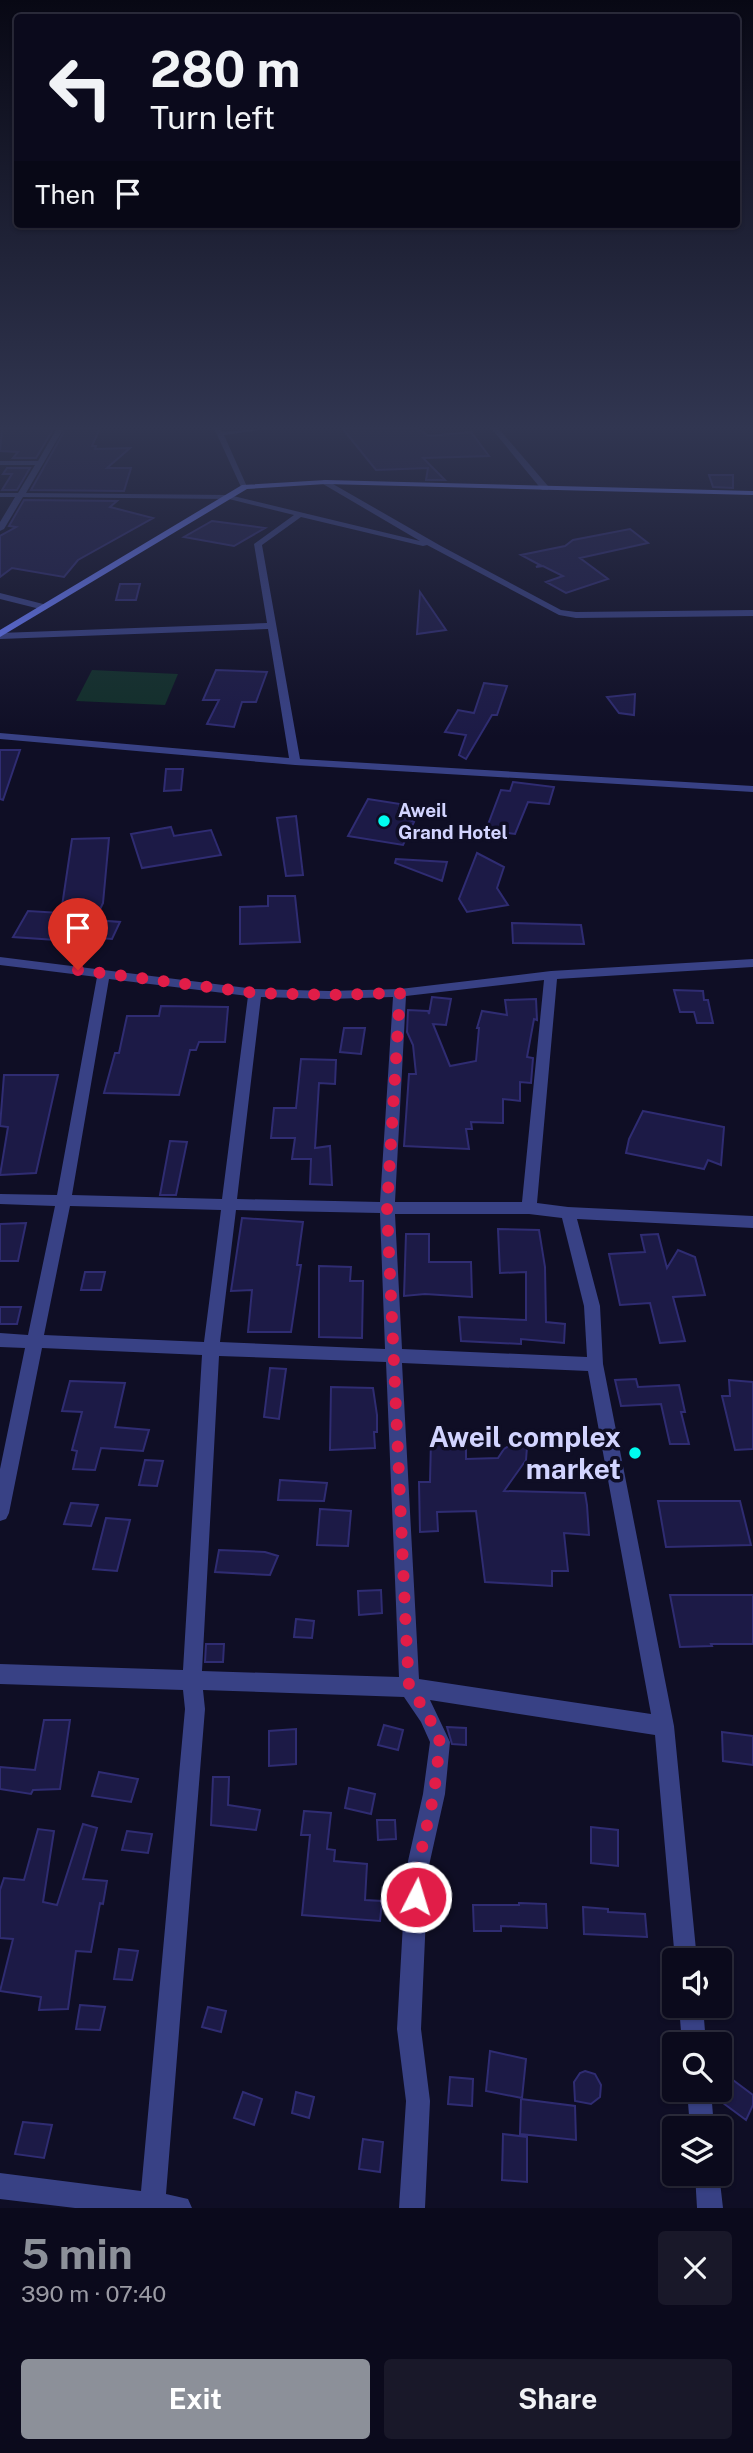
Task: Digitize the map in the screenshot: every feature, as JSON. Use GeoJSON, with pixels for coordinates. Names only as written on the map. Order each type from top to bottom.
{"type":"FeatureCollection","features":[{"type":"Feature","properties":{"kind":"street"},"geometry":{"type":"LineString","coordinates":[[0,635],[172,531]]}},
{"type":"Feature","properties":{"kind":"street"},"geometry":{"type":"LineString","coordinates":[[276,531],[258,544],[295,762]]}},
{"type":"Feature","properties":{"kind":"street"},"geometry":{"type":"LineString","coordinates":[[369,531],[438,548]]}},
{"type":"Feature","properties":{"kind":"street"},"geometry":{"type":"LineString","coordinates":[[409,531],[559,612],[576,615],[753,613]]}},
{"type":"Feature","properties":{"kind":"street"},"geometry":{"type":"LineString","coordinates":[[0,596],[44,607]]}},
{"type":"Feature","properties":{"kind":"street"},"geometry":{"type":"LineString","coordinates":[[0,635],[272,626]]}},
{"type":"Feature","properties":{"kind":"street"},"geometry":{"type":"LineString","coordinates":[[0,736],[295,762],[753,789]]}},
{"type":"Feature","properties":{"kind":"street"},"geometry":{"type":"LineString","coordinates":[[0,961],[255,993],[357,995],[400,993],[551,975],[753,963]]}},
{"type":"Feature","properties":{"kind":"street"},"geometry":{"type":"LineString","coordinates":[[0,1513],[63,1201],[104,973]]}},
{"type":"Feature","properties":{"kind":"street"},"geometry":{"type":"LineString","coordinates":[[529,1208],[551,975]]}},
{"type":"Feature","properties":{"kind":"street"},"geometry":{"type":"LineString","coordinates":[[152,2207],[195,1709],[192,1679],[211,1349],[255,993]]}},
{"type":"Feature","properties":{"kind":"street"},"geometry":{"type":"LineString","coordinates":[[400,993],[387,1208],[409,1686],[428,1715],[440,1742],[434,1794],[417,1870],[410,2029],[418,2101],[412,2208]]}},
{"type":"Feature","properties":{"kind":"street"},"geometry":{"type":"LineString","coordinates":[[0,1199],[387,1208],[529,1208],[568,1213],[753,1222]]}},
{"type":"Feature","properties":{"kind":"street"},"geometry":{"type":"LineString","coordinates":[[568,1213],[586,1271],[597,1336],[595,1364],[664,1726],[685,1948]]}},
{"type":"Feature","properties":{"kind":"street"},"geometry":{"type":"LineString","coordinates":[[0,1340],[595,1364]]}},
{"type":"Feature","properties":{"kind":"street"},"geometry":{"type":"LineString","coordinates":[[0,1674],[409,1686],[664,1726]]}},
{"type":"Feature","properties":{"kind":"street"},"geometry":{"type":"LineString","coordinates":[[0,2186],[152,2207],[179,2208]]}},
{"type":"Feature","properties":{"kind":"street"},"geometry":{"type":"LineString","coordinates":[[708,2186],[710,2208]]}},
{"type":"Feature","properties":{"kind":"green space"},"geometry":{"type":"Polygon","coordinates":[[[92,670],[178,674],[165,705],[76,701],[92,670]]]}},
{"type":"Feature","properties":{"kind":"building"},"geometry":{"type":"Polygon","coordinates":[[[9,531],[130,531],[78,560],[64,577],[12,568],[0,577],[0,536],[9,531]]]}},
{"type":"Feature","properties":{"kind":"building"},"geometry":{"type":"Polygon","coordinates":[[[194,531],[260,531],[234,546],[184,537],[194,531]]]}},
{"type":"Feature","properties":{"kind":"building"},"geometry":{"type":"Polygon","coordinates":[[[633,531],[648,543],[580,558],[608,579],[566,593],[546,582],[563,576],[543,566],[536,567],[540,565],[521,555],[565,546],[573,540],[633,531]]]}},
{"type":"Feature","properties":{"kind":"building"},"geometry":{"type":"Polygon","coordinates":[[[120,584],[140,584],[136,600],[116,600],[120,584]]]}},
{"type":"Feature","properties":{"kind":"building"},"geometry":{"type":"Polygon","coordinates":[[[420,592],[446,630],[417,634],[420,592]]]}},
{"type":"Feature","properties":{"kind":"building"},"geometry":{"type":"Polygon","coordinates":[[[216,670],[267,672],[256,702],[242,702],[234,727],[207,724],[219,700],[203,700],[216,670]]]}},
{"type":"Feature","properties":{"kind":"building"},"geometry":{"type":"Polygon","coordinates":[[[484,683],[507,686],[497,715],[492,715],[466,759],[459,755],[466,735],[445,732],[458,710],[474,713],[484,683]]]}},
{"type":"Feature","properties":{"kind":"building"},"geometry":{"type":"Polygon","coordinates":[[[635,694],[634,715],[619,713],[607,697],[635,694]]]}},
{"type":"Feature","properties":{"kind":"building"},"geometry":{"type":"Polygon","coordinates":[[[0,750],[20,750],[3,800],[0,799],[0,750]]]}},
{"type":"Feature","properties":{"kind":"building"},"geometry":{"type":"Polygon","coordinates":[[[166,769],[183,769],[181,790],[164,791],[166,769]]]}},
{"type":"Feature","properties":{"kind":"building"},"geometry":{"type":"Polygon","coordinates":[[[513,782],[554,787],[549,804],[528,802],[515,834],[486,830],[501,790],[510,791],[513,782]]]}},
{"type":"Feature","properties":{"kind":"building"},"geometry":{"type":"Polygon","coordinates":[[[368,799],[400,804],[397,814],[414,822],[403,845],[348,836],[368,799]]]}},
{"type":"Feature","properties":{"kind":"building"},"geometry":{"type":"Polygon","coordinates":[[[296,816],[303,875],[286,876],[277,818],[296,816]]]}},
{"type":"Feature","properties":{"kind":"building"},"geometry":{"type":"Polygon","coordinates":[[[171,827],[174,836],[211,830],[221,855],[142,868],[131,834],[171,827]]]}},
{"type":"Feature","properties":{"kind":"building"},"geometry":{"type":"Polygon","coordinates":[[[109,838],[103,903],[95,920],[120,922],[112,939],[87,937],[85,942],[13,937],[28,911],[61,913],[72,839],[109,838]]]}},
{"type":"Feature","properties":{"kind":"building"},"geometry":{"type":"Polygon","coordinates":[[[477,853],[504,867],[497,888],[508,905],[467,912],[459,899],[477,853]]]}},
{"type":"Feature","properties":{"kind":"building"},"geometry":{"type":"Polygon","coordinates":[[[396,859],[447,862],[442,881],[395,863],[396,859]]]}},
{"type":"Feature","properties":{"kind":"building"},"geometry":{"type":"Polygon","coordinates":[[[268,896],[295,896],[300,942],[240,944],[240,907],[268,906],[268,896]]]}},
{"type":"Feature","properties":{"kind":"building"},"geometry":{"type":"Polygon","coordinates":[[[512,923],[581,925],[584,944],[513,943],[512,923]]]}},
{"type":"Feature","properties":{"kind":"building"},"geometry":{"type":"Polygon","coordinates":[[[674,990],[703,991],[713,1023],[697,1023],[694,1012],[680,1012],[674,990]]]}},
{"type":"Feature","properties":{"kind":"building"},"geometry":{"type":"Polygon","coordinates":[[[432,997],[451,999],[446,1025],[433,1024],[450,1066],[476,1061],[477,1028],[482,1011],[507,1015],[505,1000],[536,999],[537,1020],[534,1019],[527,1057],[533,1058],[531,1083],[520,1082],[520,1101],[503,1099],[503,1123],[471,1122],[472,1129],[466,1129],[469,1149],[404,1146],[409,1074],[416,1074],[413,1045],[407,1032],[408,1010],[428,1011],[429,1014],[432,997]]]}},
{"type":"Feature","properties":{"kind":"building"},"geometry":{"type":"Polygon","coordinates":[[[161,1006],[228,1007],[225,1042],[199,1042],[196,1050],[190,1050],[179,1095],[104,1093],[115,1053],[119,1053],[127,1016],[159,1016],[161,1006]]]}},
{"type":"Feature","properties":{"kind":"building"},"geometry":{"type":"Polygon","coordinates":[[[344,1028],[365,1028],[361,1054],[340,1052],[344,1028]]]}},
{"type":"Feature","properties":{"kind":"building"},"geometry":{"type":"Polygon","coordinates":[[[301,1059],[336,1060],[335,1084],[319,1083],[315,1148],[330,1146],[332,1185],[310,1184],[311,1159],[292,1159],[295,1138],[271,1138],[274,1108],[296,1108],[301,1059]]]}},
{"type":"Feature","properties":{"kind":"building"},"geometry":{"type":"Polygon","coordinates":[[[4,1075],[58,1075],[36,1173],[0,1175],[8,1127],[0,1126],[4,1075]]]}},
{"type":"Feature","properties":{"kind":"building"},"geometry":{"type":"Polygon","coordinates":[[[643,1111],[724,1127],[721,1165],[708,1160],[704,1169],[626,1153],[629,1139],[643,1111]]]}},
{"type":"Feature","properties":{"kind":"building"},"geometry":{"type":"Polygon","coordinates":[[[170,1141],[187,1142],[176,1195],[160,1195],[170,1141]]]}},
{"type":"Feature","properties":{"kind":"building"},"geometry":{"type":"Polygon","coordinates":[[[242,1218],[303,1222],[297,1265],[301,1265],[291,1332],[248,1332],[252,1290],[231,1291],[242,1218]]]}},
{"type":"Feature","properties":{"kind":"building"},"geometry":{"type":"Polygon","coordinates":[[[26,1223],[18,1261],[0,1261],[0,1224],[26,1223]]]}},
{"type":"Feature","properties":{"kind":"building"},"geometry":{"type":"Polygon","coordinates":[[[498,1229],[539,1230],[545,1267],[546,1322],[565,1324],[564,1343],[521,1339],[521,1344],[461,1341],[459,1317],[526,1320],[526,1272],[500,1273],[498,1229]]]}},
{"type":"Feature","properties":{"kind":"building"},"geometry":{"type":"Polygon","coordinates":[[[406,1234],[429,1234],[429,1262],[471,1262],[472,1297],[425,1294],[404,1296],[406,1234]]]}},
{"type":"Feature","properties":{"kind":"building"},"geometry":{"type":"Polygon","coordinates":[[[658,1234],[667,1268],[678,1250],[695,1257],[705,1295],[673,1297],[685,1341],[660,1343],[650,1303],[620,1305],[609,1254],[645,1252],[641,1235],[658,1234]]]}},
{"type":"Feature","properties":{"kind":"building"},"geometry":{"type":"Polygon","coordinates":[[[319,1266],[351,1267],[350,1281],[363,1281],[362,1338],[319,1337],[319,1266]]]}},
{"type":"Feature","properties":{"kind":"building"},"geometry":{"type":"Polygon","coordinates":[[[85,1272],[105,1272],[101,1290],[81,1290],[85,1272]]]}},
{"type":"Feature","properties":{"kind":"building"},"geometry":{"type":"Polygon","coordinates":[[[0,1307],[21,1307],[17,1324],[0,1324],[0,1307]]]}},
{"type":"Feature","properties":{"kind":"building"},"geometry":{"type":"Polygon","coordinates":[[[270,1368],[286,1369],[279,1419],[264,1417],[270,1368]]]}},
{"type":"Feature","properties":{"kind":"building"},"geometry":{"type":"Polygon","coordinates":[[[636,1379],[638,1387],[679,1385],[685,1412],[681,1412],[689,1444],[670,1444],[661,1404],[621,1406],[615,1380],[636,1379]]]}},
{"type":"Feature","properties":{"kind":"building"},"geometry":{"type":"Polygon","coordinates":[[[729,1380],[753,1382],[753,1449],[735,1450],[722,1396],[730,1396],[729,1380]]]}},
{"type":"Feature","properties":{"kind":"building"},"geometry":{"type":"Polygon","coordinates":[[[70,1381],[125,1383],[115,1427],[149,1430],[143,1451],[101,1448],[95,1470],[73,1469],[77,1451],[72,1450],[82,1412],[62,1411],[70,1381]]]}},
{"type":"Feature","properties":{"kind":"building"},"geometry":{"type":"Polygon","coordinates":[[[331,1387],[373,1388],[377,1415],[375,1448],[330,1450],[331,1387]]]}},
{"type":"Feature","properties":{"kind":"building"},"geometry":{"type":"Polygon","coordinates":[[[528,1434],[526,1460],[504,1491],[585,1493],[589,1535],[564,1533],[568,1571],[552,1571],[552,1586],[485,1582],[476,1511],[437,1512],[438,1531],[420,1532],[419,1482],[430,1482],[431,1440],[466,1440],[466,1459],[498,1458],[504,1449],[528,1434]]]}},
{"type":"Feature","properties":{"kind":"building"},"geometry":{"type":"Polygon","coordinates":[[[145,1460],[163,1461],[157,1486],[139,1485],[145,1460]]]}},
{"type":"Feature","properties":{"kind":"building"},"geometry":{"type":"Polygon","coordinates":[[[280,1480],[327,1483],[324,1501],[278,1500],[280,1480]]]}},
{"type":"Feature","properties":{"kind":"building"},"geometry":{"type":"Polygon","coordinates":[[[658,1501],[740,1501],[751,1545],[666,1547],[658,1501]]]}},
{"type":"Feature","properties":{"kind":"building"},"geometry":{"type":"Polygon","coordinates":[[[71,1503],[98,1505],[91,1526],[64,1524],[71,1503]]]}},
{"type":"Feature","properties":{"kind":"building"},"geometry":{"type":"Polygon","coordinates":[[[320,1509],[351,1511],[348,1546],[317,1545],[320,1509]]]}},
{"type":"Feature","properties":{"kind":"building"},"geometry":{"type":"Polygon","coordinates":[[[106,1518],[130,1520],[117,1571],[93,1569],[106,1518]]]}},
{"type":"Feature","properties":{"kind":"building"},"geometry":{"type":"Polygon","coordinates":[[[219,1550],[265,1552],[278,1556],[270,1575],[215,1572],[219,1550]]]}},
{"type":"Feature","properties":{"kind":"building"},"geometry":{"type":"Polygon","coordinates":[[[381,1590],[382,1613],[359,1615],[358,1591],[381,1590]]]}},
{"type":"Feature","properties":{"kind":"building"},"geometry":{"type":"Polygon","coordinates":[[[670,1595],[753,1595],[753,1644],[680,1647],[670,1595]]]}},
{"type":"Feature","properties":{"kind":"building"},"geometry":{"type":"Polygon","coordinates":[[[296,1619],[314,1621],[312,1638],[294,1637],[296,1619]]]}},
{"type":"Feature","properties":{"kind":"building"},"geometry":{"type":"Polygon","coordinates":[[[206,1644],[224,1644],[223,1662],[205,1662],[206,1644]]]}},
{"type":"Feature","properties":{"kind":"building"},"geometry":{"type":"Polygon","coordinates":[[[44,1720],[70,1720],[60,1789],[33,1790],[31,1794],[0,1789],[0,1767],[35,1770],[44,1720]]]}},
{"type":"Feature","properties":{"kind":"building"},"geometry":{"type":"Polygon","coordinates":[[[384,1725],[403,1730],[398,1750],[378,1745],[384,1725]]]}},
{"type":"Feature","properties":{"kind":"building"},"geometry":{"type":"Polygon","coordinates":[[[447,1727],[466,1728],[466,1745],[452,1744],[447,1727]]]}},
{"type":"Feature","properties":{"kind":"building"},"geometry":{"type":"Polygon","coordinates":[[[296,1729],[296,1764],[269,1766],[269,1731],[296,1729]]]}},
{"type":"Feature","properties":{"kind":"building"},"geometry":{"type":"Polygon","coordinates":[[[722,1732],[753,1736],[753,1765],[723,1761],[722,1732]]]}},
{"type":"Feature","properties":{"kind":"building"},"geometry":{"type":"Polygon","coordinates":[[[99,1772],[138,1779],[131,1802],[92,1796],[99,1772]]]}},
{"type":"Feature","properties":{"kind":"building"},"geometry":{"type":"Polygon","coordinates":[[[213,1777],[229,1777],[228,1805],[260,1810],[256,1830],[211,1825],[213,1777]]]}},
{"type":"Feature","properties":{"kind":"building"},"geometry":{"type":"Polygon","coordinates":[[[349,1788],[375,1794],[371,1814],[345,1808],[349,1788]]]}},
{"type":"Feature","properties":{"kind":"building"},"geometry":{"type":"Polygon","coordinates":[[[304,1811],[331,1813],[327,1849],[335,1850],[334,1861],[367,1864],[365,1900],[382,1901],[380,1921],[302,1915],[310,1835],[301,1835],[304,1811]]]}},
{"type":"Feature","properties":{"kind":"building"},"geometry":{"type":"Polygon","coordinates":[[[377,1820],[395,1820],[396,1839],[378,1840],[377,1820]]]}},
{"type":"Feature","properties":{"kind":"building"},"geometry":{"type":"Polygon","coordinates":[[[83,1824],[97,1828],[83,1879],[107,1881],[103,1904],[100,1903],[91,1952],[76,1951],[68,2009],[39,2010],[41,1997],[0,1991],[13,1939],[0,1938],[0,1890],[4,1878],[24,1880],[38,1829],[54,1831],[43,1902],[57,1905],[83,1824]]]}},
{"type":"Feature","properties":{"kind":"building"},"geometry":{"type":"Polygon","coordinates":[[[591,1827],[618,1830],[618,1866],[591,1863],[591,1827]]]}},
{"type":"Feature","properties":{"kind":"building"},"geometry":{"type":"Polygon","coordinates":[[[127,1831],[152,1834],[148,1853],[122,1850],[127,1831]]]}},
{"type":"Feature","properties":{"kind":"building"},"geometry":{"type":"Polygon","coordinates":[[[546,1904],[547,1928],[501,1926],[501,1931],[474,1931],[473,1905],[546,1904]]]}},
{"type":"Feature","properties":{"kind":"building"},"geometry":{"type":"Polygon","coordinates":[[[583,1907],[608,1909],[608,1912],[645,1914],[647,1937],[584,1934],[583,1907]]]}},
{"type":"Feature","properties":{"kind":"building"},"geometry":{"type":"Polygon","coordinates":[[[119,1949],[138,1951],[132,1980],[114,1979],[119,1949]]]}},
{"type":"Feature","properties":{"kind":"building"},"geometry":{"type":"Polygon","coordinates":[[[80,2005],[105,2007],[100,2030],[76,2029],[80,2005]]]}},
{"type":"Feature","properties":{"kind":"building"},"geometry":{"type":"Polygon","coordinates":[[[208,2007],[226,2011],[221,2032],[202,2027],[208,2007]]]}},
{"type":"Feature","properties":{"kind":"building"},"geometry":{"type":"Polygon","coordinates":[[[490,2051],[526,2059],[522,2098],[486,2091],[490,2051]]]}},
{"type":"Feature","properties":{"kind":"building"},"geometry":{"type":"Polygon","coordinates":[[[585,2071],[595,2074],[601,2085],[600,2097],[591,2104],[575,2101],[574,2082],[580,2073],[585,2071]]]}},
{"type":"Feature","properties":{"kind":"building"},"geometry":{"type":"Polygon","coordinates":[[[450,2077],[473,2079],[472,2106],[448,2104],[450,2077]]]}},
{"type":"Feature","properties":{"kind":"building"},"geometry":{"type":"Polygon","coordinates":[[[733,2080],[753,2095],[753,2105],[746,2120],[723,2103],[732,2102],[733,2080]]]}},
{"type":"Feature","properties":{"kind":"building"},"geometry":{"type":"Polygon","coordinates":[[[243,2092],[262,2099],[254,2125],[234,2118],[243,2092]]]}},
{"type":"Feature","properties":{"kind":"building"},"geometry":{"type":"Polygon","coordinates":[[[296,2092],[314,2097],[309,2118],[292,2113],[296,2092]]]}},
{"type":"Feature","properties":{"kind":"building"},"geometry":{"type":"Polygon","coordinates":[[[521,2099],[575,2106],[576,2140],[520,2134],[521,2099]]]}},
{"type":"Feature","properties":{"kind":"building"},"geometry":{"type":"Polygon","coordinates":[[[23,2122],[52,2125],[44,2158],[15,2154],[23,2122]]]}},
{"type":"Feature","properties":{"kind":"building"},"geometry":{"type":"Polygon","coordinates":[[[503,2134],[527,2137],[527,2182],[502,2180],[503,2134]]]}},
{"type":"Feature","properties":{"kind":"building"},"geometry":{"type":"Polygon","coordinates":[[[363,2139],[383,2142],[380,2172],[359,2169],[363,2139]]]}},
{"type":"Feature","properties":{"kind":"place","name":"Aweil Grand Hotel"},"geometry":{"type":"Point","coordinates":[384,821]}},
{"type":"Feature","properties":{"kind":"place","name":"Aweil complex market"},"geometry":{"type":"Point","coordinates":[635,1453]}},
{"type":"Feature","properties":{"kind":"route"},"geometry":{"type":"LineString","coordinates":[[78,970],[255,993],[400,993],[387,1208],[406,1632],[409,1686],[428,1715],[440,1742],[434,1794],[417,1870],[416,1897]]}}]}
